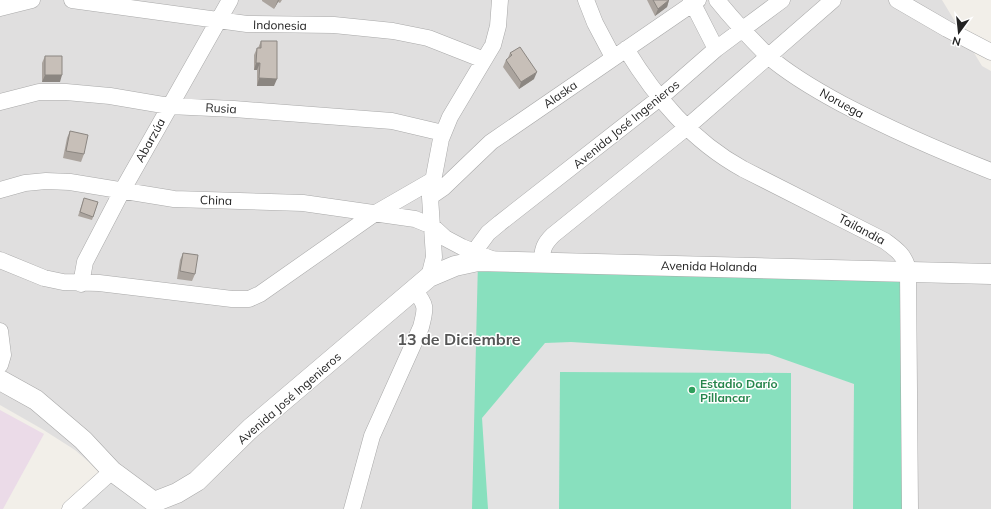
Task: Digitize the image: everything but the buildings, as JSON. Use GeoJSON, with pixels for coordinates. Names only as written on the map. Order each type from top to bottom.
{"type":"FeatureCollection","features":[{"type":"Feature","properties":{"kind":"street"},"geometry":{"type":"LineString","coordinates":[[0,8],[32,0]]}},
{"type":"Feature","properties":{"kind":"street","name":"Indonesia"},"geometry":{"type":"LineString","coordinates":[[72,0],[247,24],[334,25],[393,31],[428,38],[484,60]]}},
{"type":"Feature","properties":{"kind":"street","name":"Abarzúa"},"geometry":{"type":"LineString","coordinates":[[81,284],[85,262],[122,191],[230,0]]}},
{"type":"Feature","properties":{"kind":"street"},"geometry":{"type":"LineString","coordinates":[[352,509],[372,436],[421,327],[425,310],[422,283],[434,257],[430,197],[443,133],[450,117],[493,45],[498,26],[500,0]]}},
{"type":"Feature","properties":{"kind":"street","name":"Tailandia"},"geometry":{"type":"LineString","coordinates":[[586,0],[595,23],[620,53],[637,67],[686,128],[721,157],[885,241],[902,256],[907,265],[908,271],[910,509]]}},
{"type":"Feature","properties":{"kind":"street","name":"Noruega"},"geometry":{"type":"LineString","coordinates":[[717,0],[742,31],[768,56],[791,73],[862,114],[905,136],[991,171]]}},
{"type":"Feature","properties":{"kind":"street","name":"Avenida José Ingenieros"},"geometry":{"type":"LineString","coordinates":[[474,252],[488,233],[500,223],[661,97],[716,50],[782,0]]}},
{"type":"Feature","properties":{"kind":"street"},"geometry":{"type":"LineString","coordinates":[[542,262],[542,250],[546,242],[686,128],[833,0]]}},
{"type":"Feature","properties":{"kind":"street"},"geometry":{"type":"LineString","coordinates":[[897,0],[991,52]]}},
{"type":"Feature","properties":{"kind":"street"},"geometry":{"type":"LineString","coordinates":[[694,1],[716,50]]}},
{"type":"Feature","properties":{"kind":"street","name":"Alaska"},"geometry":{"type":"LineString","coordinates":[[430,197],[443,188],[491,142],[694,1]]}},
{"type":"Feature","properties":{"kind":"street","name":"Rusia"},"geometry":{"type":"LineString","coordinates":[[0,102],[39,92],[66,92],[110,96],[169,106],[234,109],[392,121],[443,133]]}},
{"type":"Feature","properties":{"kind":"street"},"geometry":{"type":"LineString","coordinates":[[0,260],[44,278],[81,284],[99,283],[232,299],[249,299],[260,294],[374,214],[433,180]]}},
{"type":"Feature","properties":{"kind":"street","name":"China"},"geometry":{"type":"LineString","coordinates":[[0,190],[25,183],[46,181],[70,182],[174,199],[303,203],[415,219],[432,226],[445,238],[496,261]]}},
{"type":"Feature","properties":{"kind":"street","name":"Avenida Holanda"},"geometry":{"type":"LineString","coordinates":[[422,283],[455,266],[478,261],[991,274]]}},
{"type":"Feature","properties":{"kind":"street","name":"Avenida José Ingenieros"},"geometry":{"type":"LineString","coordinates":[[152,507],[197,481],[251,428],[381,320],[422,283]]}},
{"type":"Feature","properties":{"kind":"street"},"geometry":{"type":"LineString","coordinates":[[0,332],[3,355],[0,365]]}},
{"type":"Feature","properties":{"kind":"street"},"geometry":{"type":"LineString","coordinates":[[0,380],[36,400],[51,412],[83,440],[112,471],[152,507]]}},
{"type":"Feature","properties":{"kind":"street"},"geometry":{"type":"LineString","coordinates":[[70,509],[112,471]]}},
{"type":"Feature","properties":{"kind":"shaded area"},"geometry":{"type":"Polygon","coordinates":[[[0,0],[942,0],[982,66],[991,71],[991,509],[143,509],[75,450],[0,405],[0,0]]]}},
{"type":"Feature","properties":{"kind":"shaded area"},"geometry":{"type":"Polygon","coordinates":[[[571,342],[769,354],[854,384],[853,509],[791,509],[791,373],[560,372],[559,509],[488,509],[482,418],[545,343],[571,342]]]}},
{"type":"Feature","properties":{"kind":"shaded area"},"geometry":{"type":"Polygon","coordinates":[[[0,410],[44,434],[3,509],[0,509],[0,410]]]}},
{"type":"Feature","properties":{"kind":"shaded area"},"geometry":{"type":"Polygon","coordinates":[[[112,471],[154,502],[143,509],[70,509],[112,471]]]}},
{"type":"Feature","properties":{"kind":"green space","name":"Estadio Darío Pillancar"},"geometry":{"type":"Polygon","coordinates":[[[478,261],[908,271],[910,509],[472,509],[478,261]]]}},
{"type":"Feature","properties":{"kind":"place","name":"Estadio Darío Pillancar"},"geometry":{"type":"Point","coordinates":[692,390]}},
{"type":"Feature","properties":{"kind":"district","name":"13 de Diciembre"},"geometry":{"type":"Point","coordinates":[459,339]}}]}
